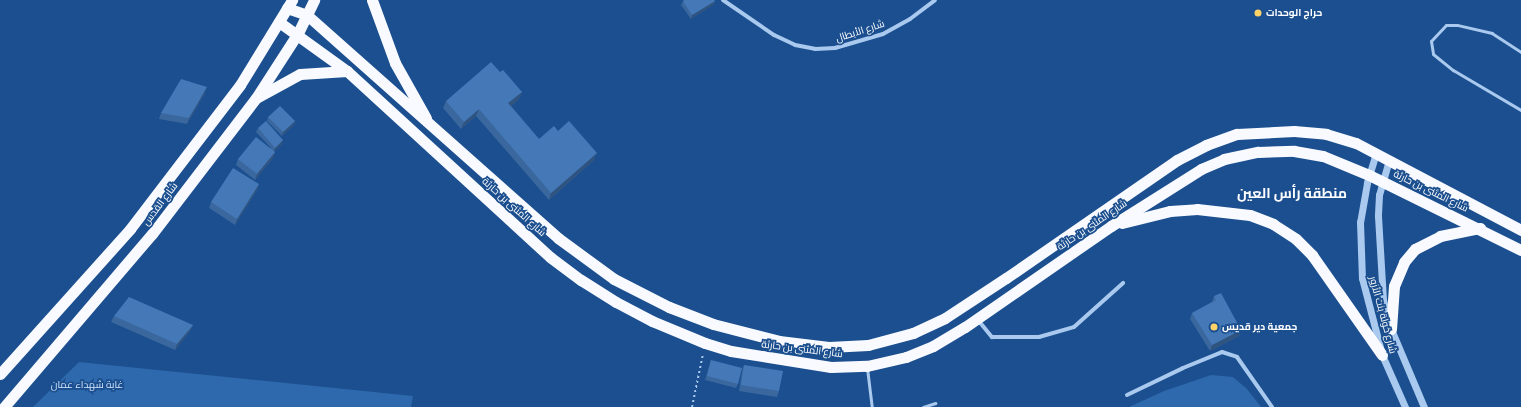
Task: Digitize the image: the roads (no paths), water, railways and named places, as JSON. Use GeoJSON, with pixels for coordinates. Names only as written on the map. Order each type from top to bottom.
{"type":"FeatureCollection","features":[{"type":"Feature","properties":{"kind":"highway","name":"شارع القدس"},"geometry":{"type":"LineString","coordinates":[[4,407],[152,234],[256,98],[298,33],[314,0]]}},
{"type":"Feature","properties":{"kind":"highway"},"geometry":{"type":"LineString","coordinates":[[372,0],[395,63],[431,127]]}},
{"type":"Feature","properties":{"kind":"highway","name":"شارع القدس"},"geometry":{"type":"LineString","coordinates":[[0,374],[130,229],[240,85],[289,4]]}},
{"type":"Feature","properties":{"kind":"highway","name":"شارع المثنى بن حارثة"},"geometry":{"type":"LineString","coordinates":[[289,4],[307,15],[431,127],[558,238],[614,279],[669,307],[713,324],[779,341],[829,347],[868,345],[913,333],[945,318],[1176,160],[1237,134],[1294,131],[1326,134],[1356,143],[1521,230]]}},
{"type":"Feature","properties":{"kind":"highway","name":"شارع المثنى بن حارثة"},"geometry":{"type":"LineString","coordinates":[[279,22],[298,33],[347,71],[556,262],[616,302],[705,343],[731,352],[831,366],[867,366],[906,357],[933,346],[976,319],[1112,226],[1201,169],[1224,159],[1258,152],[1294,151],[1323,156],[1382,181],[1480,228],[1521,250]]}},
{"type":"Feature","properties":{"kind":"highway"},"geometry":{"type":"LineString","coordinates":[[256,98],[300,74],[347,71]]}},
{"type":"Feature","properties":{"kind":"highway"},"geometry":{"type":"LineString","coordinates":[[1112,226],[1170,211],[1198,209],[1250,215],[1273,224],[1296,239],[1312,255],[1382,354]]}},
{"type":"Feature","properties":{"kind":"highway"},"geometry":{"type":"LineString","coordinates":[[1391,329],[1394,286],[1404,262],[1415,249],[1440,236],[1480,228]]}},
{"type":"Feature","properties":{"kind":"street","name":"شارع الأبطال"},"geometry":{"type":"LineString","coordinates":[[723,0],[774,35],[795,45],[815,49],[835,48],[883,34],[910,19],[935,0]]}},
{"type":"Feature","properties":{"kind":"street","name":"شارع خولة بنت الأزور"},"geometry":{"type":"LineString","coordinates":[[1376,153],[1369,175],[1360,222],[1362,278],[1382,354],[1406,407]]}},
{"type":"Feature","properties":{"kind":"street","name":"شارع خولة بنت الأزور"},"geometry":{"type":"LineString","coordinates":[[1389,160],[1382,181],[1378,216],[1380,272],[1383,300],[1391,329],[1424,407]]}},
{"type":"Feature","properties":{"kind":"street"},"geometry":{"type":"LineString","coordinates":[[976,319],[992,337],[1040,337],[1074,327],[1123,283]]}},
{"type":"Feature","properties":{"kind":"street"},"geometry":{"type":"LineString","coordinates":[[1127,395],[1222,352],[1237,357],[1272,407]]}},
{"type":"Feature","properties":{"kind":"lane"},"geometry":{"type":"LineString","coordinates":[[1521,52],[1492,33],[1457,25],[1446,25],[1430,41],[1433,54],[1453,70],[1521,110]]}},
{"type":"Feature","properties":{"kind":"lane"},"geometry":{"type":"LineString","coordinates":[[867,366],[872,407]]}},
{"type":"Feature","properties":{"kind":"lane"},"geometry":{"type":"LineString","coordinates":[[923,407],[935,403]]}},
{"type":"Feature","properties":{"kind":"place","name":"حراج الوحدات"},"geometry":{"type":"Point","coordinates":[1258,13]}},
{"type":"Feature","properties":{"kind":"place","name":"جمعية دير قديس"},"geometry":{"type":"Point","coordinates":[1214,327]}},
{"type":"Feature","properties":{"kind":"district","name":"منطقة رأس العين"},"geometry":{"type":"Point","coordinates":[1292,193]}},
{"type":"Feature","properties":{"kind":"park label","name":"غابة شهداء عمان"},"geometry":{"type":"Point","coordinates":[87,385]}}]}
